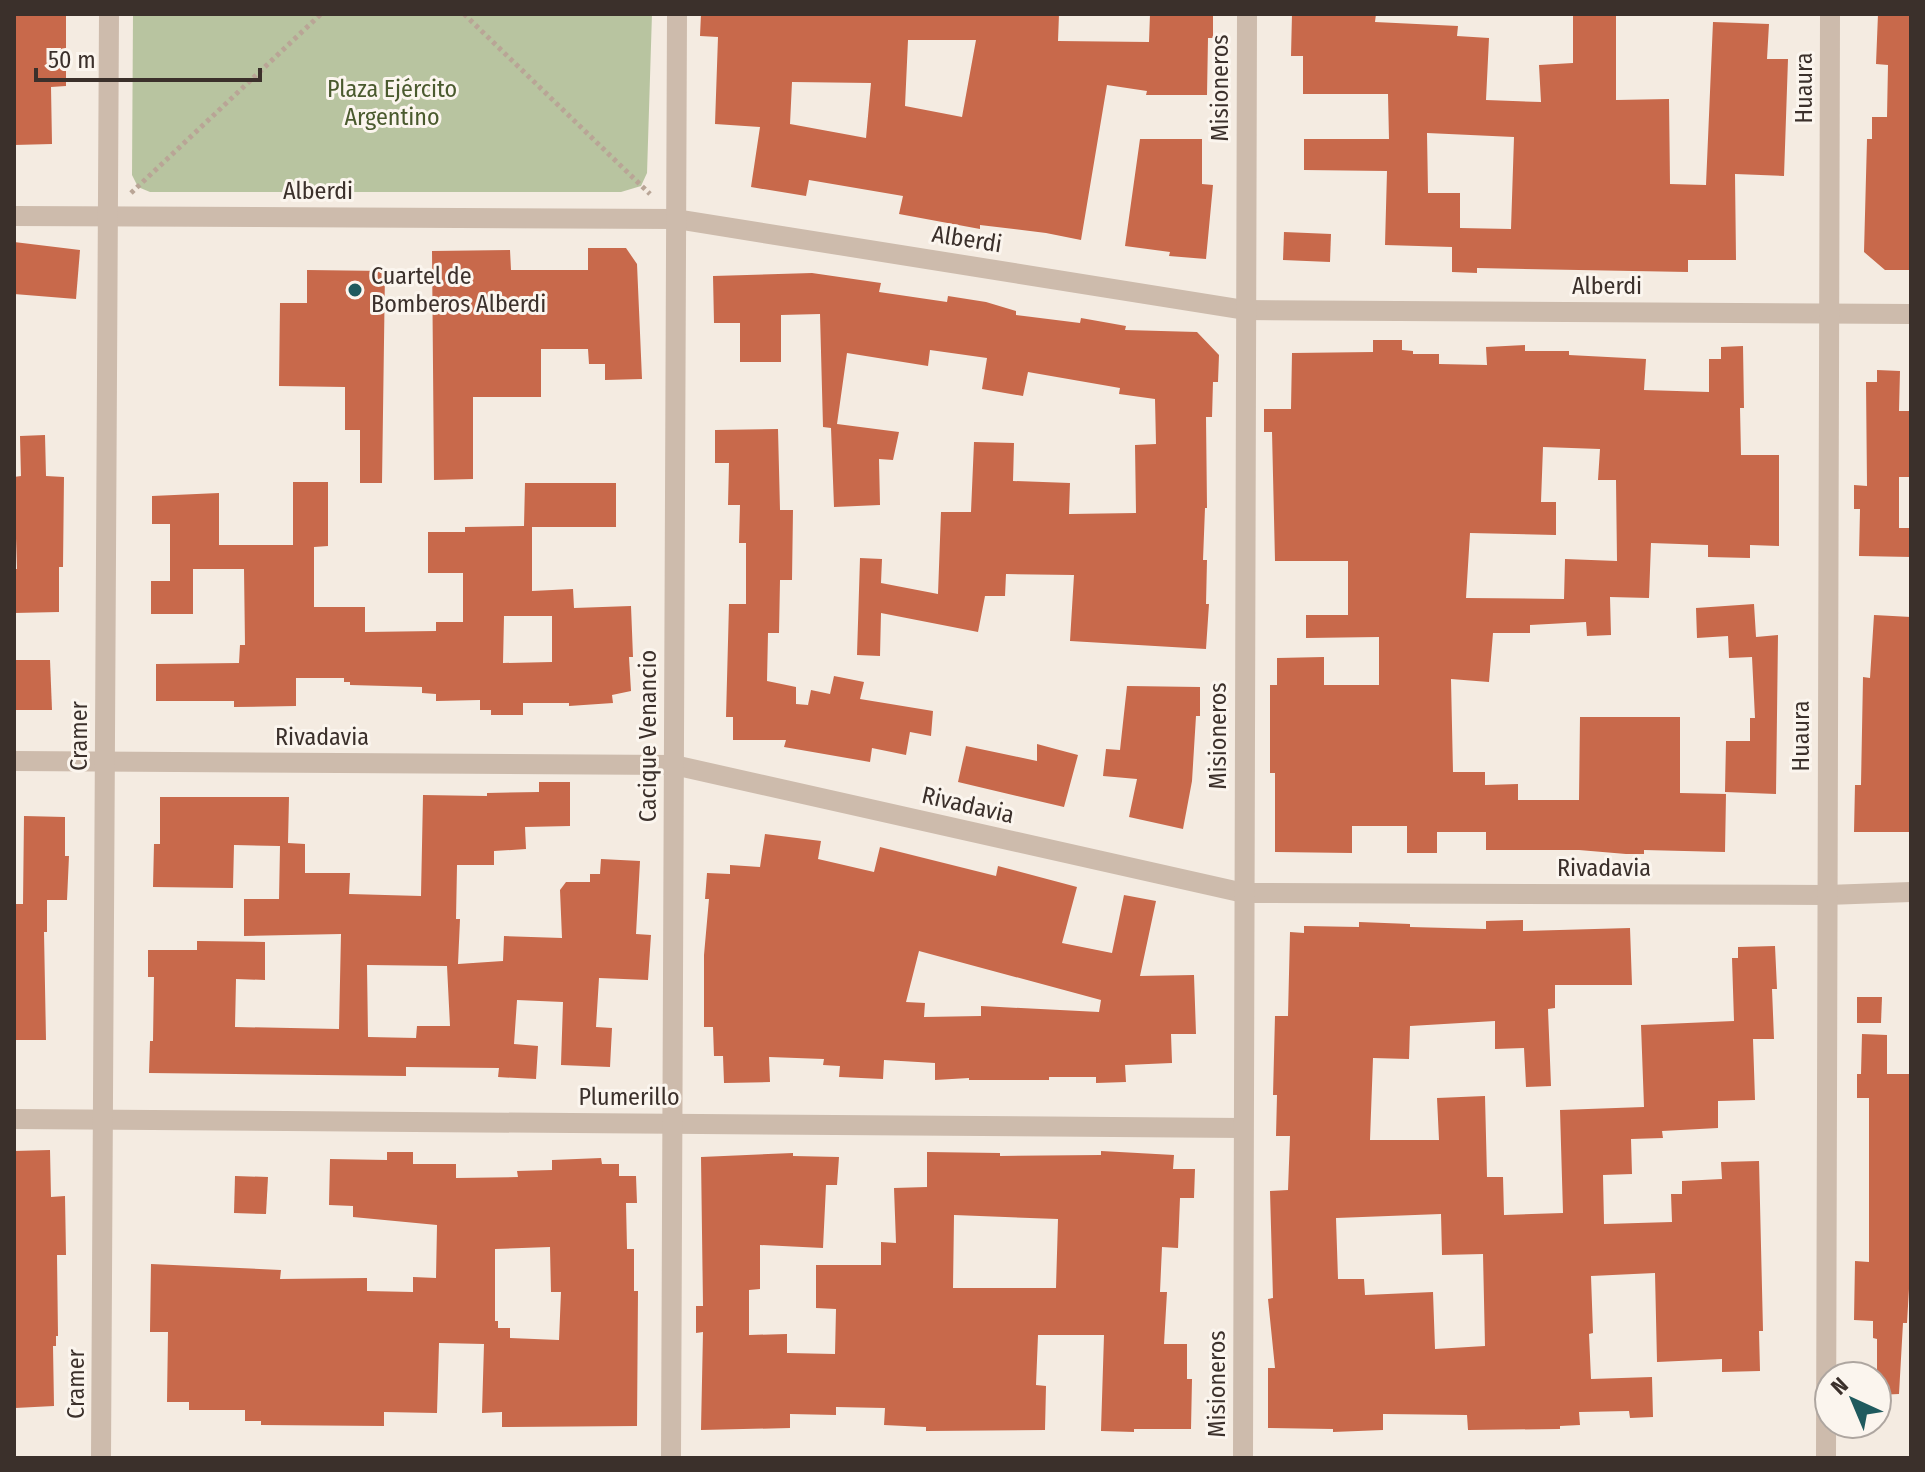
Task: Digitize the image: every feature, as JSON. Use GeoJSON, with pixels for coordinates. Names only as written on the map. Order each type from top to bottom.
{"type":"FeatureCollection","features":[{"type":"Feature","properties":{"kind":"street","name":"Cramer"},"geometry":{"type":"LineString","coordinates":[[101,1458],[109,14]]}},
{"type":"Feature","properties":{"kind":"street","name":"Cacique Venancio"},"geometry":{"type":"LineString","coordinates":[[671,1458],[677,14]]}},
{"type":"Feature","properties":{"kind":"street","name":"Misioneros"},"geometry":{"type":"LineString","coordinates":[[1243,1458],[1247,14]]}},
{"type":"Feature","properties":{"kind":"street","name":"Huaura"},"geometry":{"type":"LineString","coordinates":[[1826,1458],[1830,14]]}},
{"type":"Feature","properties":{"kind":"street","name":"Alberdi"},"geometry":{"type":"LineString","coordinates":[[14,216],[676,219],[1245,310],[1911,314]]}},
{"type":"Feature","properties":{"kind":"street","name":"Rivadavia"},"geometry":{"type":"LineString","coordinates":[[14,761],[674,765],[1244,893],[1827,895],[1911,892]]}},
{"type":"Feature","properties":{"kind":"street","name":"Plumerillo"},"geometry":{"type":"LineString","coordinates":[[14,1119],[1243,1128]]}},
{"type":"Feature","properties":{"kind":"path"},"geometry":{"type":"LineString","coordinates":[[108,216],[321,14]]}},
{"type":"Feature","properties":{"kind":"path"},"geometry":{"type":"LineString","coordinates":[[464,14],[676,219]]}},
{"type":"Feature","properties":{"kind":"green space","name":"Plaza Ejército Argentino"},"geometry":{"type":"Polygon","coordinates":[[[133,14],[652,14],[647,173],[641,186],[621,192],[150,192],[138,187],[132,175],[133,14]]]}},
{"type":"Feature","properties":{"kind":"building"},"geometry":{"type":"Polygon","coordinates":[[[14,14],[66,14],[66,86],[51,87],[52,144],[14,145],[14,14]]]}},
{"type":"Feature","properties":{"kind":"building"},"geometry":{"type":"Polygon","coordinates":[[[701,14],[1059,14],[1058,41],[1149,42],[1150,14],[1213,14],[1213,38],[1208,38],[1207,95],[1146,95],[1147,91],[1107,85],[1081,240],[980,225],[980,229],[899,214],[903,196],[809,180],[806,196],[751,187],[760,127],[715,124],[718,37],[700,36],[701,14]],[[908,40],[905,106],[962,117],[976,40],[908,40]],[[792,82],[790,124],[866,138],[871,83],[792,82]]]}},
{"type":"Feature","properties":{"kind":"building"},"geometry":{"type":"Polygon","coordinates":[[[1292,14],[1376,14],[1375,22],[1458,26],[1457,36],[1489,38],[1486,100],[1541,102],[1539,65],[1573,63],[1573,14],[1616,14],[1616,100],[1669,99],[1670,184],[1706,185],[1713,22],[1769,24],[1767,59],[1788,59],[1784,176],[1735,174],[1736,260],[1688,260],[1688,272],[1477,268],[1477,273],[1452,272],[1452,247],[1385,245],[1387,171],[1304,170],[1304,139],[1389,139],[1388,94],[1303,94],[1303,56],[1291,56],[1292,14]],[[1427,133],[1428,193],[1460,193],[1460,228],[1511,229],[1514,137],[1427,133]]]}},
{"type":"Feature","properties":{"kind":"building"},"geometry":{"type":"Polygon","coordinates":[[[1878,14],[1911,14],[1911,270],[1885,270],[1864,252],[1867,139],[1872,139],[1872,117],[1887,117],[1888,65],[1876,64],[1878,14]]]}},
{"type":"Feature","properties":{"kind":"building"},"geometry":{"type":"Polygon","coordinates":[[[1140,139],[1202,139],[1202,184],[1213,185],[1206,259],[1169,256],[1170,252],[1125,246],[1140,139]]]}},
{"type":"Feature","properties":{"kind":"building"},"geometry":{"type":"Polygon","coordinates":[[[1284,232],[1331,234],[1330,262],[1283,260],[1284,232]]]}},
{"type":"Feature","properties":{"kind":"building"},"geometry":{"type":"Polygon","coordinates":[[[14,242],[80,250],[76,299],[14,294],[14,242]]]}},
{"type":"Feature","properties":{"kind":"building"},"geometry":{"type":"Polygon","coordinates":[[[588,248],[626,248],[637,264],[642,379],[605,380],[605,364],[589,364],[588,349],[541,349],[541,397],[473,397],[473,479],[434,480],[432,251],[510,250],[511,270],[588,270],[588,248]]]}},
{"type":"Feature","properties":{"kind":"building"},"geometry":{"type":"Polygon","coordinates":[[[307,270],[385,271],[382,483],[360,483],[360,430],[345,430],[345,387],[279,386],[280,303],[307,303],[307,270]]]}},
{"type":"Feature","properties":{"kind":"building"},"geometry":{"type":"Polygon","coordinates":[[[812,273],[881,283],[879,292],[947,302],[948,296],[986,302],[1016,311],[1016,315],[1080,323],[1081,318],[1126,326],[1125,330],[1197,332],[1219,355],[1218,382],[1213,382],[1212,417],[1206,417],[1207,508],[1203,560],[1207,560],[1206,604],[1209,604],[1206,649],[1070,641],[1074,575],[1006,574],[1005,596],[985,596],[978,632],[881,613],[880,656],[857,655],[860,558],[882,559],[881,583],[938,594],[941,512],[971,512],[974,442],[1014,443],[1013,481],[1070,483],[1069,514],[1136,513],[1135,445],[1156,444],[1155,399],[1119,394],[1120,388],[1028,372],[1023,396],[982,389],[987,358],[930,350],[928,366],[847,353],[837,424],[899,432],[893,460],[879,459],[880,505],[834,507],[831,428],[823,427],[820,314],[781,315],[781,362],[740,362],[740,323],[714,323],[713,276],[812,273]]]}},
{"type":"Feature","properties":{"kind":"building"},"geometry":{"type":"Polygon","coordinates":[[[1373,340],[1402,340],[1402,350],[1413,351],[1413,354],[1439,354],[1439,364],[1487,365],[1486,347],[1525,345],[1525,351],[1569,351],[1569,355],[1646,359],[1644,390],[1709,392],[1709,359],[1721,359],[1721,347],[1743,346],[1741,455],[1779,455],[1779,546],[1750,545],[1750,558],[1708,557],[1708,545],[1651,543],[1649,598],[1610,597],[1611,635],[1587,636],[1586,622],[1530,625],[1530,633],[1493,633],[1489,682],[1451,679],[1453,772],[1485,772],[1485,785],[1518,784],[1518,800],[1579,800],[1580,717],[1680,717],[1680,793],[1726,794],[1725,852],[1644,850],[1644,854],[1626,854],[1579,850],[1486,850],[1486,832],[1437,832],[1437,853],[1407,853],[1407,826],[1352,826],[1352,853],[1275,852],[1275,773],[1270,773],[1270,685],[1277,685],[1277,658],[1324,657],[1324,685],[1379,685],[1379,637],[1306,638],[1306,615],[1348,615],[1348,561],[1275,561],[1272,432],[1264,432],[1264,409],[1291,409],[1292,353],[1373,352],[1373,340]],[[1543,447],[1541,502],[1556,502],[1556,535],[1470,533],[1466,598],[1564,599],[1565,559],[1617,561],[1616,480],[1598,480],[1600,449],[1543,447]]]}},
{"type":"Feature","properties":{"kind":"building"},"geometry":{"type":"Polygon","coordinates":[[[1877,370],[1900,371],[1899,411],[1911,411],[1911,477],[1899,477],[1899,528],[1911,528],[1911,557],[1859,556],[1860,509],[1854,509],[1854,485],[1867,486],[1866,382],[1877,382],[1877,370]]]}},
{"type":"Feature","properties":{"kind":"building"},"geometry":{"type":"Polygon","coordinates":[[[778,429],[780,510],[793,510],[792,580],[780,580],[779,633],[768,633],[767,681],[796,687],[796,704],[808,705],[811,690],[830,694],[834,676],[864,682],[860,699],[933,711],[931,736],[910,732],[906,755],[872,748],[870,762],[784,747],[786,740],[733,740],[733,717],[726,717],[729,604],[746,604],[746,543],[739,543],[740,505],[728,505],[729,463],[715,463],[715,430],[778,429]]]}},
{"type":"Feature","properties":{"kind":"building"},"geometry":{"type":"Polygon","coordinates":[[[45,435],[46,476],[64,477],[59,612],[14,613],[14,569],[17,569],[14,477],[21,476],[20,436],[45,435]]]}},
{"type":"Feature","properties":{"kind":"building"},"geometry":{"type":"Polygon","coordinates":[[[293,482],[328,482],[328,546],[314,547],[314,607],[365,607],[365,632],[436,631],[436,622],[463,622],[463,573],[428,573],[428,532],[465,532],[465,527],[524,526],[525,483],[616,483],[616,527],[532,527],[532,591],[573,589],[574,608],[631,606],[631,691],[612,695],[613,703],[569,706],[569,703],[523,703],[523,715],[491,715],[491,710],[480,710],[480,700],[436,701],[436,694],[422,693],[422,687],[350,685],[350,682],[344,682],[344,678],[296,678],[296,706],[234,707],[234,701],[156,701],[156,664],[239,663],[240,645],[245,645],[244,569],[193,569],[193,614],[151,614],[151,581],[170,581],[170,524],[152,524],[152,496],[219,493],[219,545],[293,545],[293,482]],[[504,616],[503,663],[552,662],[552,616],[504,616]]]}},
{"type":"Feature","properties":{"kind":"building"},"geometry":{"type":"Polygon","coordinates":[[[1754,604],[1756,637],[1778,635],[1776,794],[1725,792],[1726,741],[1750,741],[1750,718],[1755,718],[1752,657],[1729,658],[1728,636],[1697,638],[1696,608],[1754,604]]]}},
{"type":"Feature","properties":{"kind":"building"},"geometry":{"type":"Polygon","coordinates":[[[1874,615],[1911,617],[1911,832],[1854,832],[1855,785],[1861,785],[1863,677],[1870,678],[1874,615]]]}},
{"type":"Feature","properties":{"kind":"building"},"geometry":{"type":"Polygon","coordinates":[[[14,660],[50,660],[52,710],[14,710],[14,660]]]}},
{"type":"Feature","properties":{"kind":"building"},"geometry":{"type":"Polygon","coordinates":[[[1127,686],[1200,687],[1200,716],[1196,716],[1192,781],[1183,829],[1129,817],[1137,779],[1103,776],[1106,749],[1120,750],[1127,686]]]}},
{"type":"Feature","properties":{"kind":"building"},"geometry":{"type":"Polygon","coordinates":[[[1037,744],[1078,755],[1064,807],[958,782],[966,746],[1037,761],[1037,744]]]}},
{"type":"Feature","properties":{"kind":"building"},"geometry":{"type":"Polygon","coordinates":[[[539,782],[570,782],[570,826],[525,827],[526,849],[494,851],[494,865],[457,865],[456,919],[460,919],[458,964],[503,961],[504,936],[562,938],[560,890],[566,882],[590,882],[590,874],[600,874],[601,859],[640,861],[636,934],[651,935],[648,980],[599,978],[596,1027],[612,1028],[610,1067],[561,1065],[563,1002],[517,1000],[514,1044],[538,1046],[536,1079],[498,1077],[499,1068],[406,1067],[406,1076],[149,1073],[154,977],[148,977],[148,950],[197,950],[197,941],[265,942],[265,980],[236,979],[235,1027],[339,1029],[341,934],[244,936],[244,899],[279,899],[280,846],[234,845],[233,888],[153,887],[154,844],[160,844],[160,797],[289,797],[288,843],[305,844],[305,873],[350,873],[349,894],[421,896],[423,795],[487,796],[487,793],[539,792],[539,782]],[[367,965],[368,1037],[416,1038],[417,1026],[450,1026],[447,966],[367,965]]]}},
{"type":"Feature","properties":{"kind":"building"},"geometry":{"type":"Polygon","coordinates":[[[24,816],[65,817],[65,856],[69,856],[67,900],[47,900],[47,932],[44,932],[46,1040],[14,1040],[14,904],[23,904],[24,816]]]}},
{"type":"Feature","properties":{"kind":"building"},"geometry":{"type":"Polygon","coordinates":[[[765,834],[821,841],[818,859],[874,872],[880,847],[996,876],[998,866],[1077,887],[1062,943],[1112,953],[1124,895],[1156,901],[1140,976],[1194,975],[1196,1034],[1171,1034],[1172,1063],[1125,1065],[1126,1082],[1096,1083],[1096,1077],[935,1080],[935,1063],[884,1060],[883,1079],[839,1077],[840,1066],[823,1065],[824,1059],[769,1057],[770,1082],[724,1083],[723,1056],[714,1056],[713,1027],[704,1027],[704,955],[709,899],[705,899],[707,873],[730,874],[730,865],[760,867],[765,834]],[[919,951],[906,1002],[925,1003],[924,1017],[981,1016],[981,1006],[1099,1012],[1101,1000],[919,951]]]}},
{"type":"Feature","properties":{"kind":"building"},"geometry":{"type":"Polygon","coordinates":[[[1523,920],[1523,931],[1630,928],[1632,985],[1555,985],[1555,1008],[1548,1009],[1551,1086],[1526,1087],[1524,1048],[1495,1049],[1495,1021],[1410,1026],[1409,1059],[1373,1058],[1370,1140],[1439,1140],[1437,1098],[1485,1096],[1487,1177],[1503,1177],[1504,1215],[1563,1213],[1560,1110],[1644,1107],[1641,1025],[1734,1021],[1732,958],[1738,958],[1738,947],[1775,946],[1777,989],[1772,989],[1774,1039],[1753,1039],[1755,1100],[1718,1101],[1718,1128],[1662,1131],[1663,1138],[1631,1139],[1632,1174],[1603,1175],[1604,1224],[1672,1222],[1671,1194],[1682,1194],[1682,1181],[1722,1179],[1721,1162],[1759,1161],[1763,1331],[1759,1331],[1760,1371],[1722,1372],[1722,1359],[1657,1362],[1655,1273],[1591,1276],[1591,1379],[1652,1377],[1653,1417],[1630,1418],[1629,1411],[1579,1412],[1580,1425],[1560,1426],[1560,1429],[1468,1430],[1467,1415],[1383,1414],[1383,1430],[1333,1432],[1333,1429],[1268,1428],[1268,1368],[1275,1368],[1268,1299],[1273,1298],[1270,1191],[1288,1190],[1290,1136],[1276,1136],[1277,1095],[1273,1095],[1275,1016],[1288,1016],[1290,932],[1304,933],[1304,926],[1359,927],[1359,922],[1486,929],[1486,921],[1523,920]],[[1441,1214],[1336,1218],[1338,1279],[1364,1279],[1365,1295],[1433,1292],[1435,1349],[1485,1346],[1483,1254],[1442,1255],[1441,1214]]]}},
{"type":"Feature","properties":{"kind":"building"},"geometry":{"type":"Polygon","coordinates":[[[1857,997],[1882,997],[1881,1023],[1857,1023],[1857,997]]]}},
{"type":"Feature","properties":{"kind":"building"},"geometry":{"type":"Polygon","coordinates":[[[1862,1034],[1887,1035],[1887,1074],[1911,1074],[1911,1289],[1907,1323],[1903,1323],[1899,1394],[1893,1394],[1893,1360],[1877,1360],[1873,1321],[1854,1320],[1855,1261],[1869,1262],[1869,1098],[1857,1098],[1857,1074],[1861,1074],[1862,1034]]]}},
{"type":"Feature","properties":{"kind":"building"},"geometry":{"type":"Polygon","coordinates":[[[50,1150],[51,1197],[65,1196],[66,1255],[57,1255],[58,1336],[56,1346],[53,1346],[54,1406],[15,1408],[14,1151],[50,1150]]]}},
{"type":"Feature","properties":{"kind":"building"},"geometry":{"type":"Polygon","coordinates":[[[1101,1151],[1174,1155],[1173,1169],[1195,1169],[1194,1198],[1180,1198],[1178,1248],[1162,1247],[1160,1292],[1167,1292],[1164,1344],[1187,1344],[1187,1379],[1192,1379],[1191,1429],[1101,1431],[1104,1335],[1038,1335],[1036,1385],[1046,1386],[1045,1430],[926,1431],[926,1427],[884,1425],[885,1408],[836,1407],[836,1415],[790,1414],[790,1428],[701,1430],[703,1332],[696,1333],[696,1306],[703,1306],[701,1157],[793,1153],[793,1156],[839,1157],[837,1185],[826,1185],[823,1248],[760,1245],[760,1289],[749,1290],[749,1335],[787,1334],[787,1353],[835,1354],[836,1309],[816,1308],[816,1265],[881,1265],[881,1242],[896,1243],[894,1188],[927,1187],[927,1152],[1000,1153],[1000,1156],[1101,1155],[1101,1151]],[[954,1215],[953,1288],[1056,1288],[1058,1219],[954,1215]]]}},
{"type":"Feature","properties":{"kind":"building"},"geometry":{"type":"Polygon","coordinates":[[[387,1152],[413,1152],[413,1164],[456,1164],[456,1178],[518,1177],[517,1171],[552,1170],[552,1160],[601,1158],[602,1164],[619,1164],[619,1176],[636,1176],[637,1203],[626,1203],[627,1249],[634,1249],[634,1291],[638,1291],[637,1426],[502,1427],[502,1412],[482,1413],[484,1344],[439,1343],[437,1413],[384,1412],[384,1426],[261,1425],[261,1421],[245,1421],[245,1410],[189,1410],[189,1402],[167,1402],[168,1332],[150,1332],[151,1264],[281,1270],[280,1279],[367,1278],[367,1291],[413,1292],[413,1277],[436,1278],[437,1225],[353,1217],[353,1206],[329,1205],[330,1159],[387,1160],[387,1152]],[[550,1247],[495,1249],[495,1321],[498,1321],[498,1328],[510,1328],[510,1338],[559,1340],[561,1292],[551,1292],[550,1247]]]}},
{"type":"Feature","properties":{"kind":"building"},"geometry":{"type":"Polygon","coordinates":[[[235,1176],[268,1177],[266,1214],[234,1213],[235,1176]]]}},
{"type":"Feature","properties":{"kind":"place","name":"Cuartel de Bomberos Alberdi"},"geometry":{"type":"Point","coordinates":[355,290]}}]}
